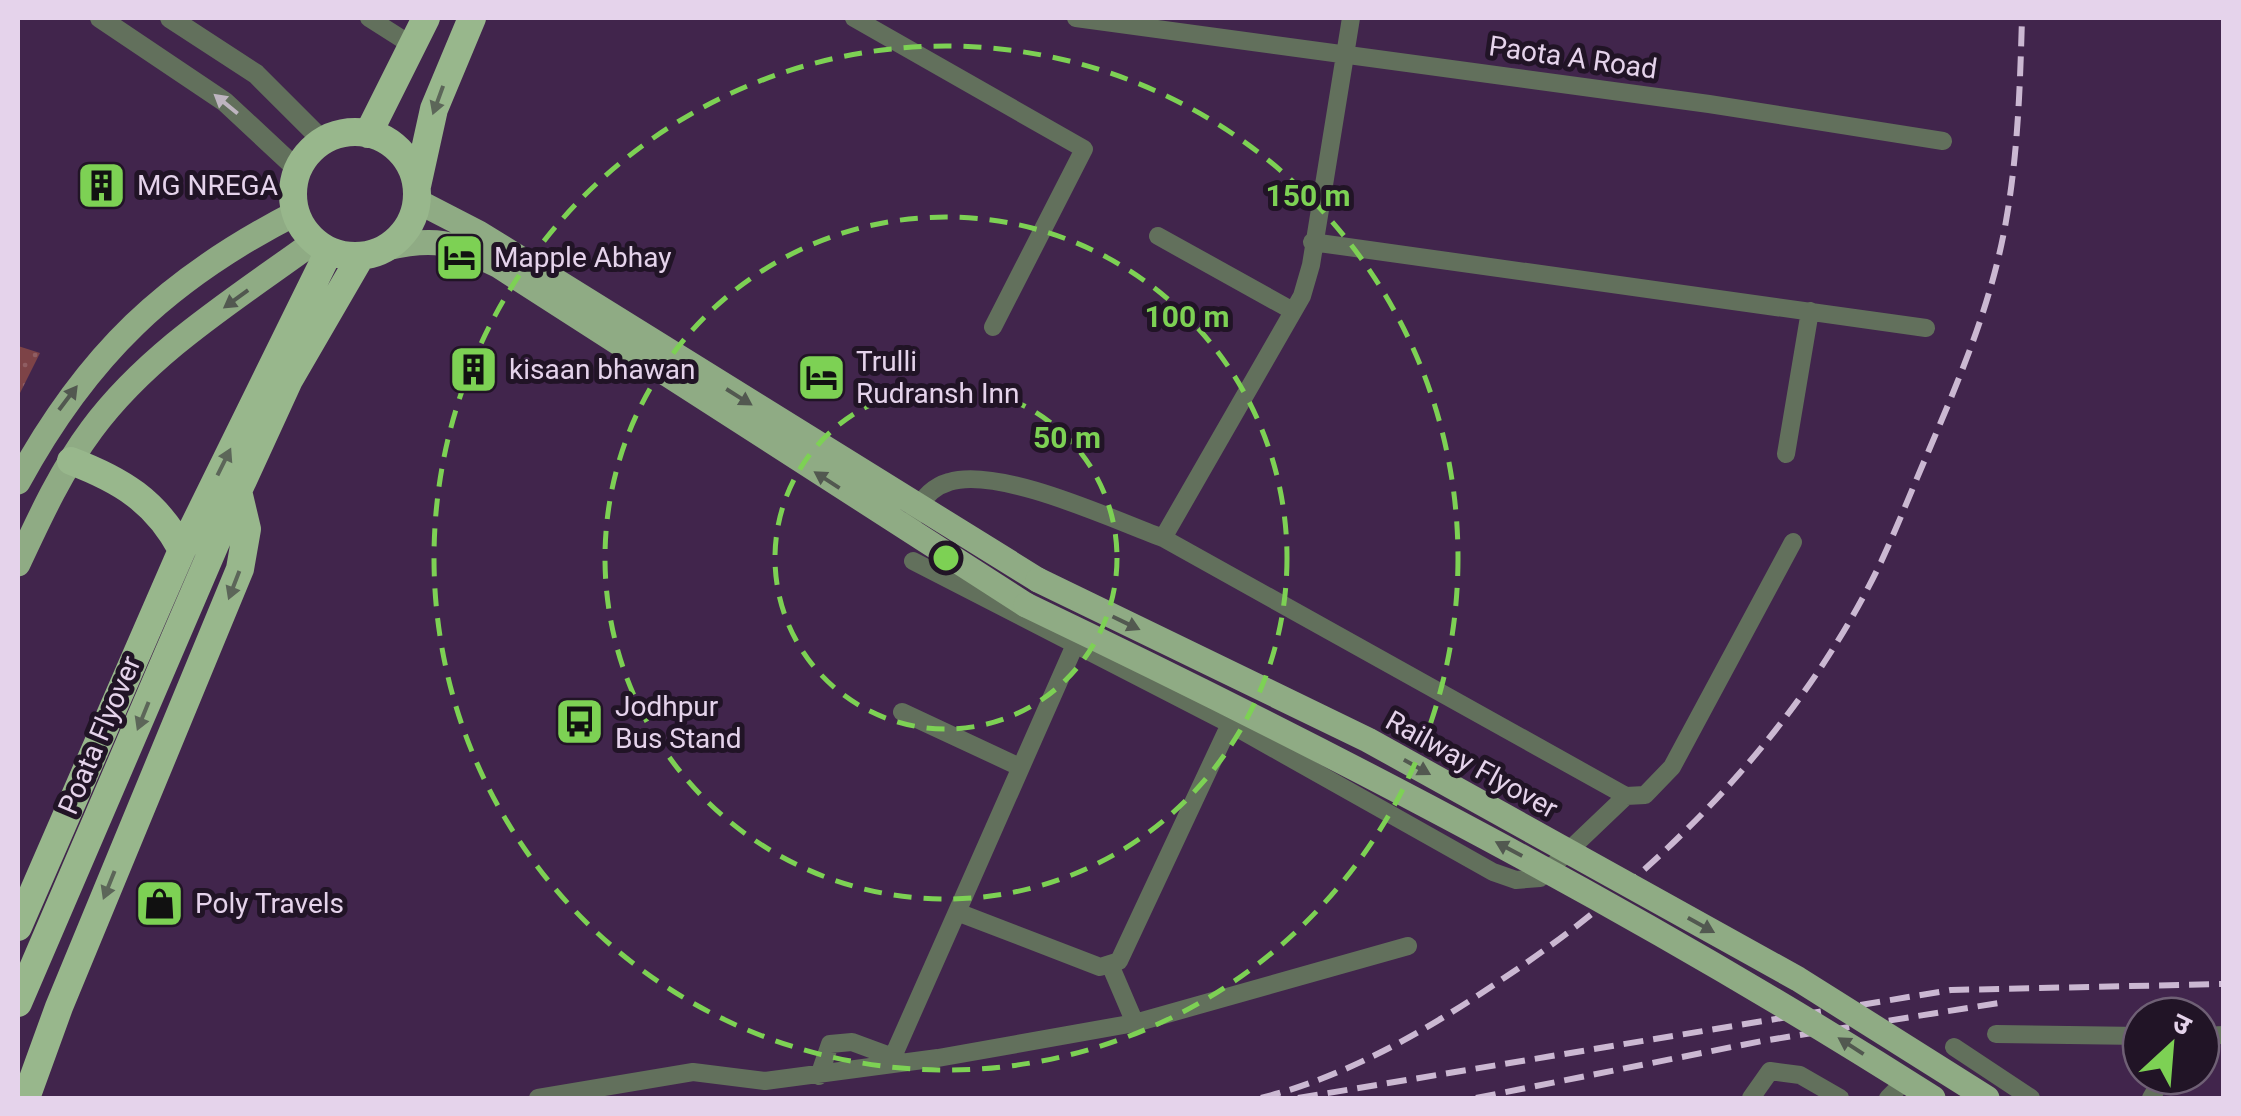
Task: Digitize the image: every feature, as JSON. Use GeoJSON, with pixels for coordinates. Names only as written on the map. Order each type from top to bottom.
{"type":"FeatureCollection","features":[{"type":"Feature","properties":{"kind":"highway"},"geometry":{"type":"LineString","coordinates":[[368,134],[426,18]]}},
{"type":"Feature","properties":{"kind":"highway"},"geometry":{"type":"LineString","coordinates":[[417,194],[401,152],[368,134],[338,135],[323,141],[298,170],[296,213],[322,246],[374,252],[412,220],[434,108],[472,18]]}},
{"type":"Feature","properties":{"kind":"highway","name":"Poata Flyover"},"geometry":{"type":"LineString","coordinates":[[18,927],[153,614],[322,246]]}},
{"type":"Feature","properties":{"kind":"highway","name":"Poata Flyover"},"geometry":{"type":"LineString","coordinates":[[18,1003],[289,380],[374,252]]}},
{"type":"Feature","properties":{"kind":"highway"},"geometry":{"type":"LineString","coordinates":[[71,461],[133,489],[157,510],[182,550]]}},
{"type":"Feature","properties":{"kind":"highway"},"geometry":{"type":"LineString","coordinates":[[26,1098],[59,1007],[240,569],[247,528],[238,491]]}},
{"type":"Feature","properties":{"kind":"main road","name":"Railway Flyover"},"geometry":{"type":"LineString","coordinates":[[417,194],[1038,580],[1368,740],[1798,979],[1987,1098]]}},
{"type":"Feature","properties":{"kind":"main road"},"geometry":{"type":"LineString","coordinates":[[18,482],[58,410],[108,346],[179,286],[252,235],[296,213]]}},
{"type":"Feature","properties":{"kind":"main road","name":"Railway Flyover"},"geometry":{"type":"LineString","coordinates":[[374,252],[427,239],[461,248],[499,266],[1026,605],[1266,720],[1517,852],[1769,994],[1896,1090],[1933,1098]]}},
{"type":"Feature","properties":{"kind":"main road"},"geometry":{"type":"LineString","coordinates":[[18,564],[71,461],[102,416],[158,359],[322,246]]}},
{"type":"Feature","properties":{"kind":"street"},"geometry":{"type":"LineString","coordinates":[[100,18],[226,102],[298,170]]}},
{"type":"Feature","properties":{"kind":"street"},"geometry":{"type":"LineString","coordinates":[[170,18],[256,74],[323,141]]}},
{"type":"Feature","properties":{"kind":"street"},"geometry":{"type":"LineString","coordinates":[[370,18],[414,46]]}},
{"type":"Feature","properties":{"kind":"street"},"geometry":{"type":"LineString","coordinates":[[854,18],[1084,149],[992,327]]}},
{"type":"Feature","properties":{"kind":"street","name":"Paota A Road"},"geometry":{"type":"LineString","coordinates":[[1076,18],[1943,141]]}},
{"type":"Feature","properties":{"kind":"street"},"geometry":{"type":"LineString","coordinates":[[1163,538],[1293,311],[1311,265],[1350,18]]}},
{"type":"Feature","properties":{"kind":"street"},"geometry":{"type":"LineString","coordinates":[[1158,236],[1293,311]]}},
{"type":"Feature","properties":{"kind":"street"},"geometry":{"type":"LineString","coordinates":[[1312,242],[1926,328]]}},
{"type":"Feature","properties":{"kind":"street"},"geometry":{"type":"LineString","coordinates":[[1786,454],[1810,311]]}},
{"type":"Feature","properties":{"kind":"street"},"geometry":{"type":"LineString","coordinates":[[909,533],[915,507],[944,482],[965,478],[1050,495],[1163,538],[1626,796],[1644,795],[1672,767],[1793,542]]}},
{"type":"Feature","properties":{"kind":"street"},"geometry":{"type":"LineString","coordinates":[[913,561],[1230,724],[1493,872],[1516,880],[1540,878],[1626,796]]}},
{"type":"Feature","properties":{"kind":"street"},"geometry":{"type":"LineString","coordinates":[[819,1076],[830,1044],[852,1042],[882,1054],[894,1052],[1074,647]]}},
{"type":"Feature","properties":{"kind":"street"},"geometry":{"type":"LineString","coordinates":[[902,712],[1020,767]]}},
{"type":"Feature","properties":{"kind":"street"},"geometry":{"type":"LineString","coordinates":[[957,912],[1100,967],[1111,967],[1119,961],[1230,724]]}},
{"type":"Feature","properties":{"kind":"street"},"geometry":{"type":"LineString","coordinates":[[538,1098],[694,1072],[765,1081],[819,1076],[1135,1023],[1408,946]]}},
{"type":"Feature","properties":{"kind":"street"},"geometry":{"type":"LineString","coordinates":[[1111,967],[1135,1023]]}},
{"type":"Feature","properties":{"kind":"street"},"geometry":{"type":"LineString","coordinates":[[1996,1034],[2121,1036]]}},
{"type":"Feature","properties":{"kind":"street"},"geometry":{"type":"LineString","coordinates":[[1954,1046],[2032,1098]]}},
{"type":"Feature","properties":{"kind":"street"},"geometry":{"type":"LineString","coordinates":[[1751,1098],[1770,1071],[1800,1075],[1840,1098]]}},
{"type":"Feature","properties":{"kind":"shaded area"},"geometry":{"type":"Polygon","coordinates":[[[18,346],[40,353],[18,397],[18,346]]]}},
{"type":"Feature","properties":{"kind":"railway"},"geometry":{"type":"LineString","coordinates":[[1261,1098],[1326,1077],[1417,1033],[1561,937],[1670,846],[1767,741],[1810,684],[1881,562],[1953,394],[1984,309],[2010,196],[2022,18]]}},
{"type":"Feature","properties":{"kind":"railway"},"geometry":{"type":"LineString","coordinates":[[1298,1098],[1951,990],[2224,984]]}},
{"type":"Feature","properties":{"kind":"railway"},"geometry":{"type":"LineString","coordinates":[[1476,1098],[1762,1041],[2005,1002]]}},
{"type":"Feature","properties":{"kind":"place","name":"MG NREGA"},"geometry":{"type":"Point","coordinates":[102,185]}},
{"type":"Feature","properties":{"kind":"place","name":"Mapple Abhay"},"geometry":{"type":"Point","coordinates":[459,257]}},
{"type":"Feature","properties":{"kind":"place","name":"kisaan bhawan"},"geometry":{"type":"Point","coordinates":[474,369]}},
{"type":"Feature","properties":{"kind":"place","name":"Trulli Rudransh Inn"},"geometry":{"type":"Point","coordinates":[821,377]}},
{"type":"Feature","properties":{"kind":"place","name":"Jodhpur Bus Stand"},"geometry":{"type":"Point","coordinates":[580,722]}},
{"type":"Feature","properties":{"kind":"place","name":"Poly Travels"},"geometry":{"type":"Point","coordinates":[160,903]}}]}
